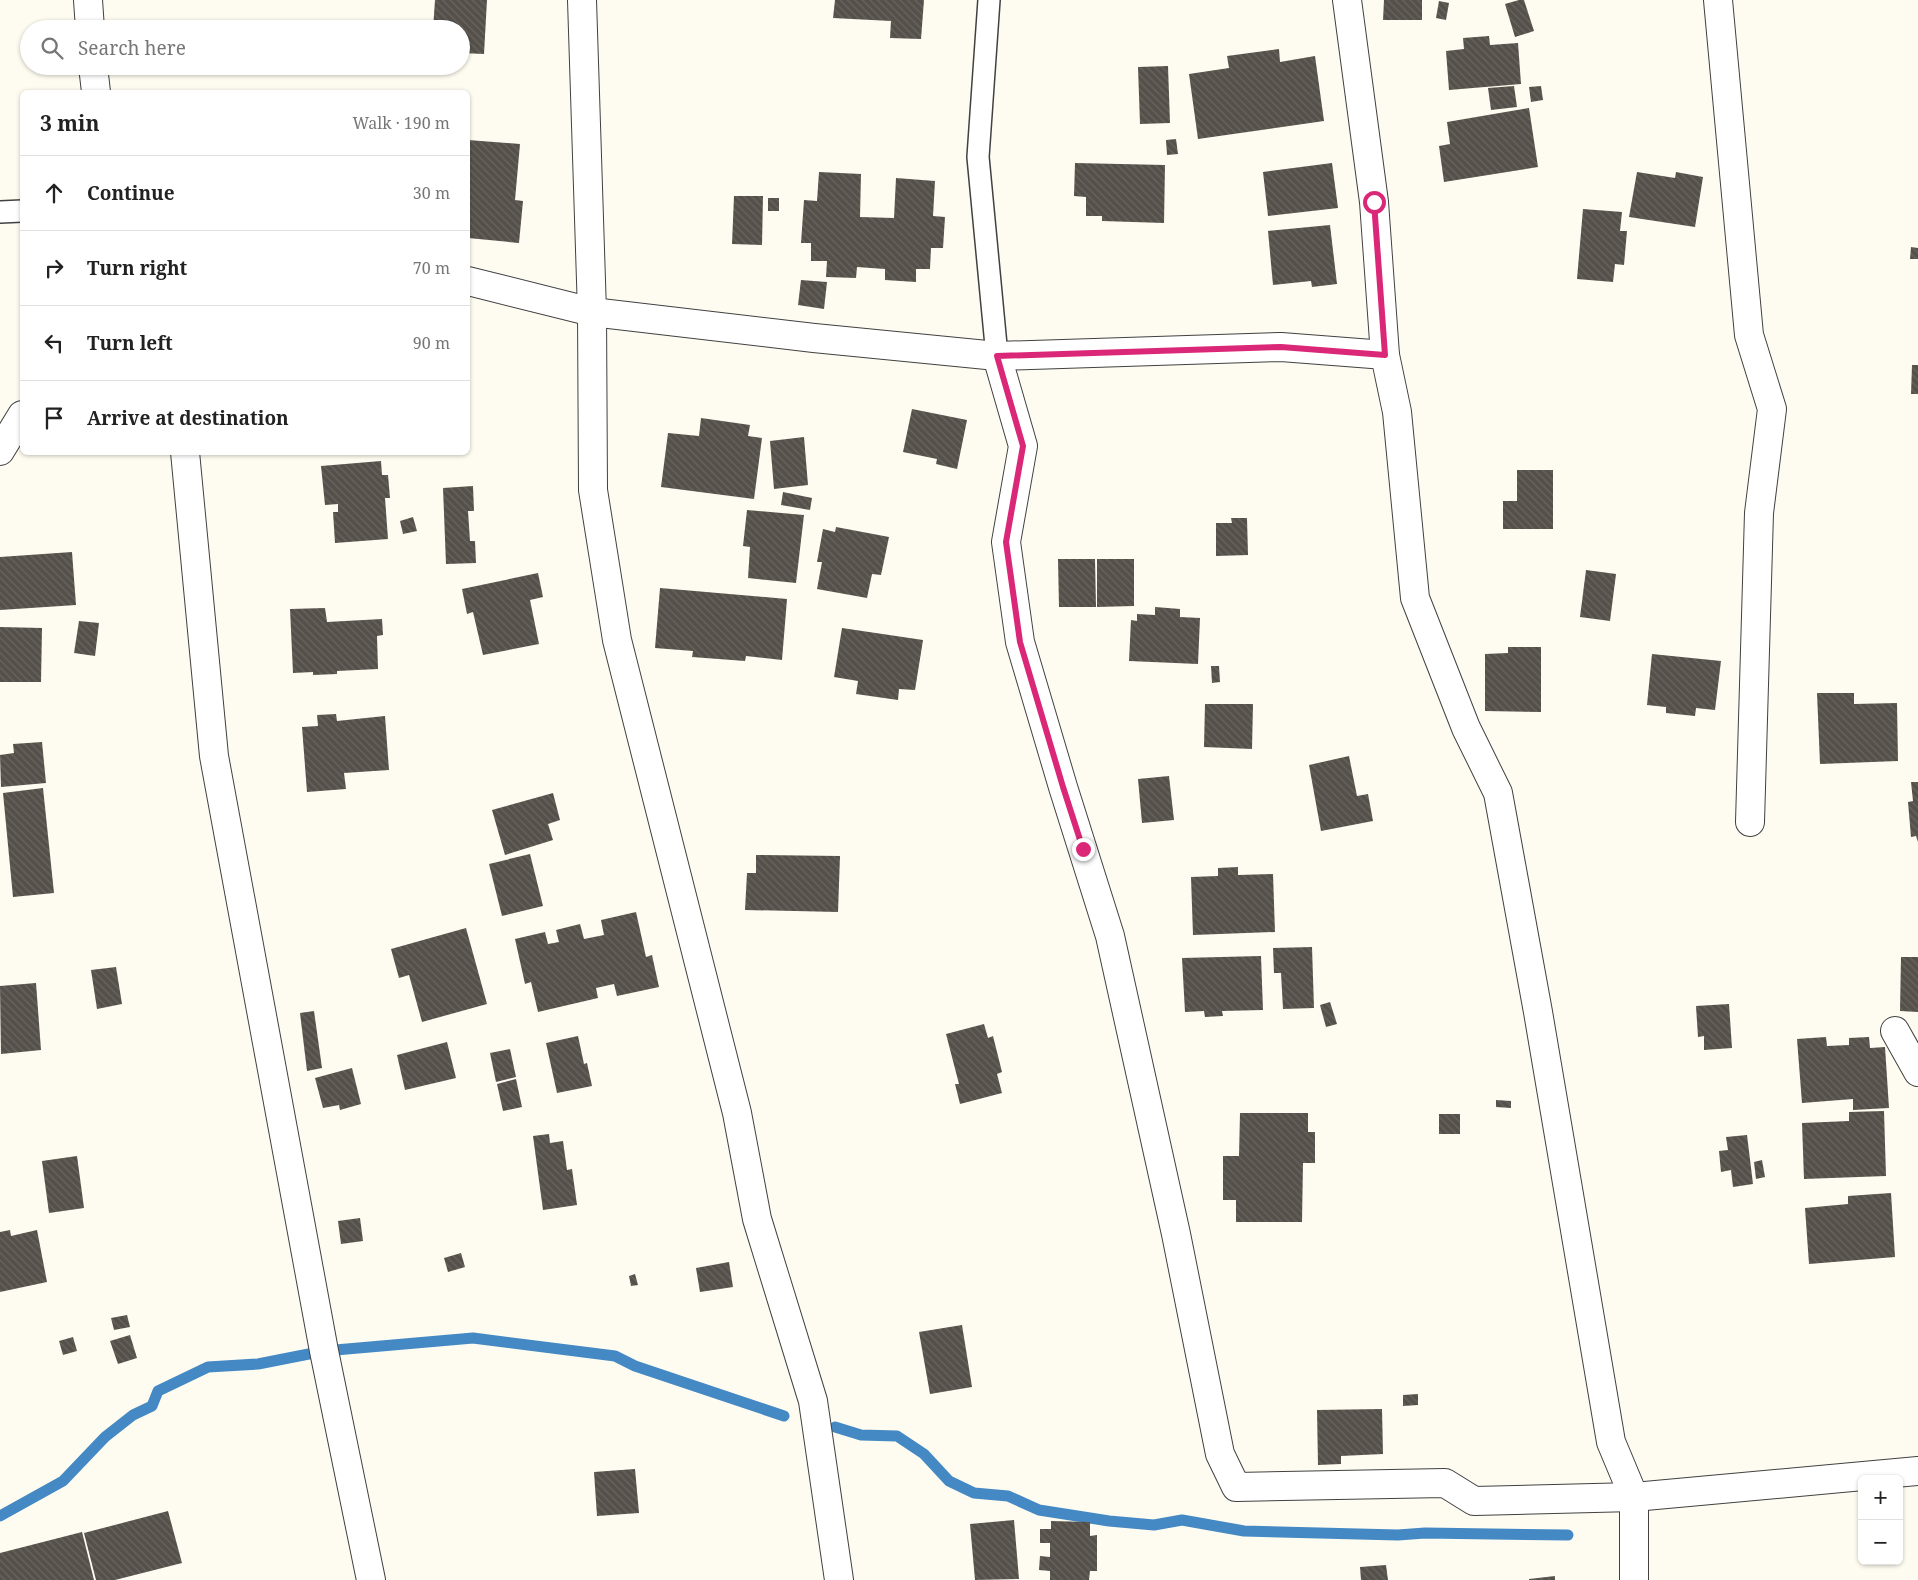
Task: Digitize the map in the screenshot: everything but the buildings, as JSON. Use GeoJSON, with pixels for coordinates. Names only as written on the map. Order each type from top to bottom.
{"type":"FeatureCollection","features":[{"type":"Feature","properties":{"kind":"street"},"geometry":{"type":"LineString","coordinates":[[88,0],[89,20]]}},
{"type":"Feature","properties":{"kind":"street"},"geometry":{"type":"LineString","coordinates":[[582,0],[592,312],[593,490],[617,640],[737,1113],[757,1218],[813,1401],[838,1580]]}},
{"type":"Feature","properties":{"kind":"street"},"geometry":{"type":"LineString","coordinates":[[1346,0],[1374,202],[1385,355],[1397,412],[1415,598],[1466,728],[1498,793],[1540,1021],[1611,1442],[1634,1497],[1634,1580]]}},
{"type":"Feature","properties":{"kind":"street"},"geometry":{"type":"LineString","coordinates":[[1718,0],[1748,335],[1772,409],[1759,513],[1750,822]]}},
{"type":"Feature","properties":{"kind":"street"},"geometry":{"type":"LineString","coordinates":[[94,75],[96,90]]}},
{"type":"Feature","properties":{"kind":"street"},"geometry":{"type":"LineString","coordinates":[[470,282],[592,312],[814,338],[997,356],[1281,347],[1385,355]]}},
{"type":"Feature","properties":{"kind":"street"},"geometry":{"type":"LineString","coordinates":[[997,356],[1023,446],[1006,542],[1020,642],[1110,936],[1176,1234],[1220,1454],[1236,1487],[1445,1484],[1474,1501],[1634,1497],[1918,1472]]}},
{"type":"Feature","properties":{"kind":"street"},"geometry":{"type":"LineString","coordinates":[[0,451],[20,418]]}},
{"type":"Feature","properties":{"kind":"street"},"geometry":{"type":"LineString","coordinates":[[185,455],[214,756],[324,1351],[371,1580]]}},
{"type":"Feature","properties":{"kind":"street"},"geometry":{"type":"LineString","coordinates":[[1895,1032],[1918,1072]]}},
{"type":"Feature","properties":{"kind":"lane"},"geometry":{"type":"LineString","coordinates":[[989,0],[978,157],[997,356]]}},
{"type":"Feature","properties":{"kind":"lane"},"geometry":{"type":"LineString","coordinates":[[0,212],[20,211]]}},
{"type":"Feature","properties":{"kind":"waterway"},"geometry":{"type":"LineString","coordinates":[[0,1516],[63,1481],[105,1437],[133,1415],[152,1406],[158,1391],[208,1367],[258,1364],[324,1351],[473,1338],[615,1356],[635,1366],[784,1416]]}},
{"type":"Feature","properties":{"kind":"waterway"},"geometry":{"type":"LineString","coordinates":[[835,1427],[861,1435],[897,1436],[924,1454],[949,1481],[974,1493],[1008,1496],[1039,1510],[1109,1521],[1154,1525],[1182,1520],[1244,1531],[1398,1535],[1425,1533],[1568,1535]]}},
{"type":"Feature","properties":{"kind":"route"},"geometry":{"type":"LineString","coordinates":[[1083,849],[1020,642],[1006,542],[1023,446],[997,356],[1281,347],[1385,355],[1374,202]]}}]}
